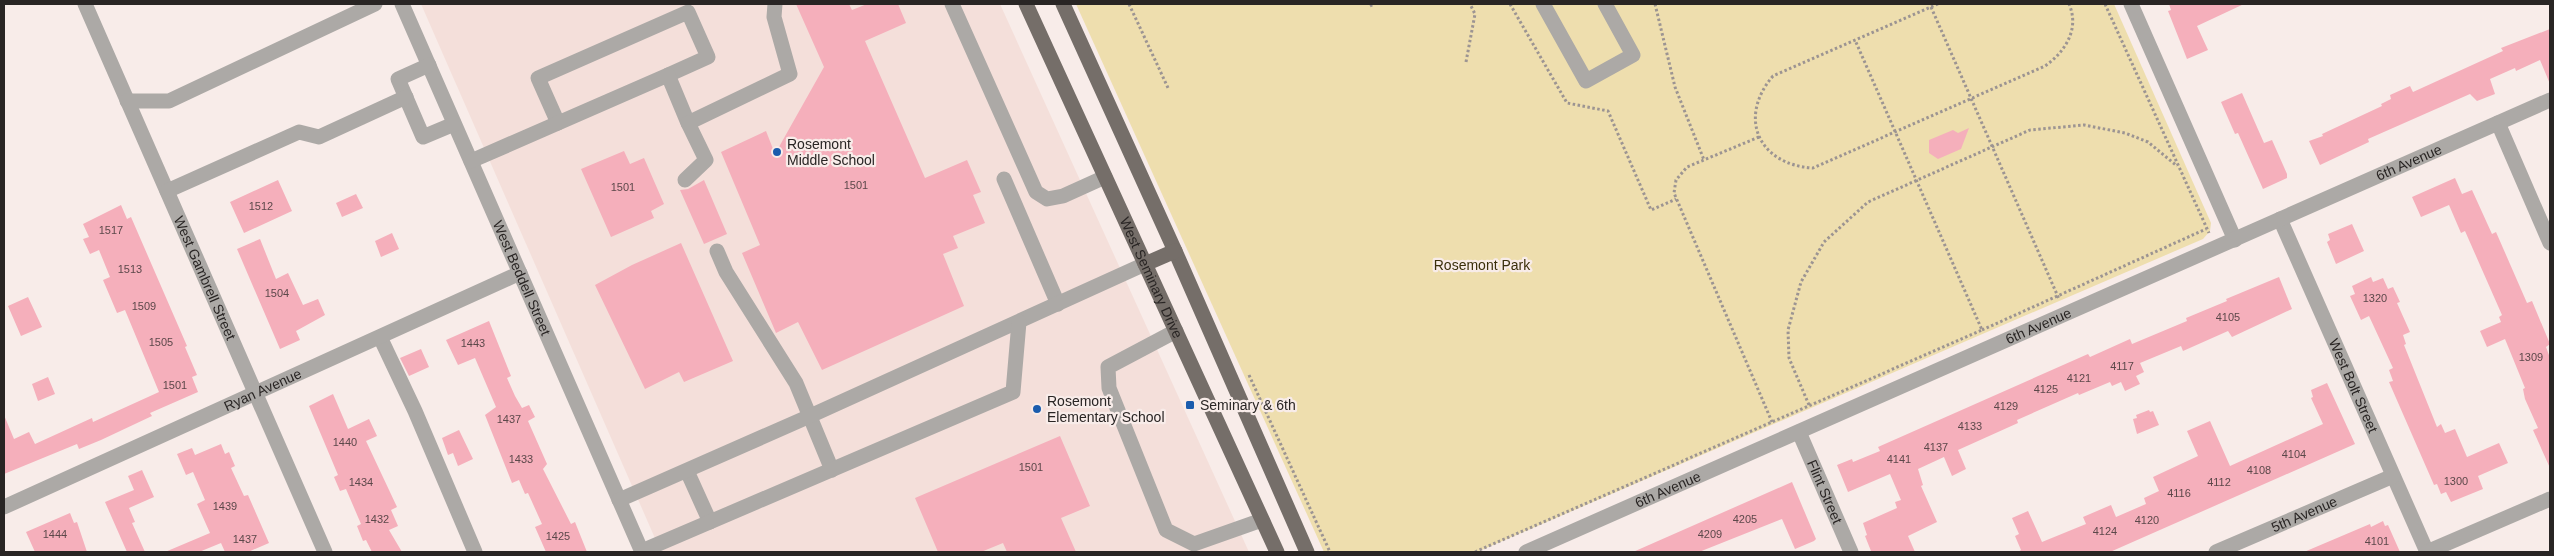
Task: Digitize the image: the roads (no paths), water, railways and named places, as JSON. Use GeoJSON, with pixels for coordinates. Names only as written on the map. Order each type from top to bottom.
{"type":"FeatureCollection","features":[{"type":"Feature","properties":{"kind":"main road","name":"West Seminary Drive"},"geometry":{"type":"LineString","coordinates":[[1026,4],[1276,552]]}},
{"type":"Feature","properties":{"kind":"main road"},"geometry":{"type":"LineString","coordinates":[[1063,4],[1176,251],[1308,552]]}},
{"type":"Feature","properties":{"kind":"main road"},"geometry":{"type":"LineString","coordinates":[[1145,264],[1176,251]]}},
{"type":"Feature","properties":{"kind":"street","name":"West Gambrell Street"},"geometry":{"type":"LineString","coordinates":[[85,4],[325,552]]}},
{"type":"Feature","properties":{"kind":"street"},"geometry":{"type":"LineString","coordinates":[[127,100],[169,101],[376,4]]}},
{"type":"Feature","properties":{"kind":"street","name":"West Beddell Street"},"geometry":{"type":"LineString","coordinates":[[402,4],[642,552]]}},
{"type":"Feature","properties":{"kind":"street"},"geometry":{"type":"LineString","coordinates":[[688,122],[790,74],[774,17],[774,4]]}},
{"type":"Feature","properties":{"kind":"street"},"geometry":{"type":"LineString","coordinates":[[952,4],[1036,192],[1047,198],[1063,196],[1105,177]]}},
{"type":"Feature","properties":{"kind":"street"},"geometry":{"type":"LineString","coordinates":[[1543,4],[1586,81],[1633,55],[1605,4]]}},
{"type":"Feature","properties":{"kind":"street"},"geometry":{"type":"LineString","coordinates":[[2131,4],[2235,240]]}},
{"type":"Feature","properties":{"kind":"street"},"geometry":{"type":"LineString","coordinates":[[471,161],[668,75],[708,57],[688,12],[538,78],[558,123]]}},
{"type":"Feature","properties":{"kind":"street"},"geometry":{"type":"LineString","coordinates":[[429,65],[398,79],[406,98],[423,137],[454,124]]}},
{"type":"Feature","properties":{"kind":"street"},"geometry":{"type":"LineString","coordinates":[[668,75],[706,160],[685,180]]}},
{"type":"Feature","properties":{"kind":"street"},"geometry":{"type":"LineString","coordinates":[[167,191],[299,132],[319,137],[406,98]]}},
{"type":"Feature","properties":{"kind":"street","name":"6th Avenue"},"geometry":{"type":"LineString","coordinates":[[1526,552],[2221,247],[2550,100]]}},
{"type":"Feature","properties":{"kind":"street"},"geometry":{"type":"LineString","coordinates":[[2498,123],[2550,243]]}},
{"type":"Feature","properties":{"kind":"street"},"geometry":{"type":"LineString","coordinates":[[1004,179],[1058,304]]}},
{"type":"Feature","properties":{"kind":"street","name":"West Bolt Street"},"geometry":{"type":"LineString","coordinates":[[2280,219],[2427,552]]}},
{"type":"Feature","properties":{"kind":"street"},"geometry":{"type":"LineString","coordinates":[[717,251],[726,272],[796,384],[832,470]]}},
{"type":"Feature","properties":{"kind":"street"},"geometry":{"type":"LineString","coordinates":[[619,500],[810,416],[1145,264]]}},
{"type":"Feature","properties":{"kind":"street","name":"Ryan Avenue"},"geometry":{"type":"LineString","coordinates":[[4,507],[520,273]]}},
{"type":"Feature","properties":{"kind":"street"},"geometry":{"type":"LineString","coordinates":[[642,552],[1013,392],[1019,322]]}},
{"type":"Feature","properties":{"kind":"street"},"geometry":{"type":"LineString","coordinates":[[1176,331],[1108,367],[1109,388],[1166,530],[1194,544],[1262,520]]}},
{"type":"Feature","properties":{"kind":"street"},"geometry":{"type":"LineString","coordinates":[[380,337],[415,411],[475,552]]}},
{"type":"Feature","properties":{"kind":"street","name":"Flint Street"},"geometry":{"type":"LineString","coordinates":[[1799,432],[1851,552]]}},
{"type":"Feature","properties":{"kind":"street"},"geometry":{"type":"LineString","coordinates":[[687,471],[710,522]]}},
{"type":"Feature","properties":{"kind":"street","name":"5th Avenue"},"geometry":{"type":"LineString","coordinates":[[2216,552],[2393,476]]}},
{"type":"Feature","properties":{"kind":"street"},"geometry":{"type":"LineString","coordinates":[[2427,552],[2550,499]]}},
{"type":"Feature","properties":{"kind":"place","name":"Rosemont Middle School"},"geometry":{"type":"Point","coordinates":[777,152]}},
{"type":"Feature","properties":{"kind":"place","name":"Seminary & 6th"},"geometry":{"type":"Point","coordinates":[1190,405]}},
{"type":"Feature","properties":{"kind":"place","name":"Rosemont Elementary School"},"geometry":{"type":"Point","coordinates":[1037,409]}},
{"type":"Feature","properties":{"kind":"park label","name":"Rosemont Park"},"geometry":{"type":"Point","coordinates":[1482,265]}}]}
